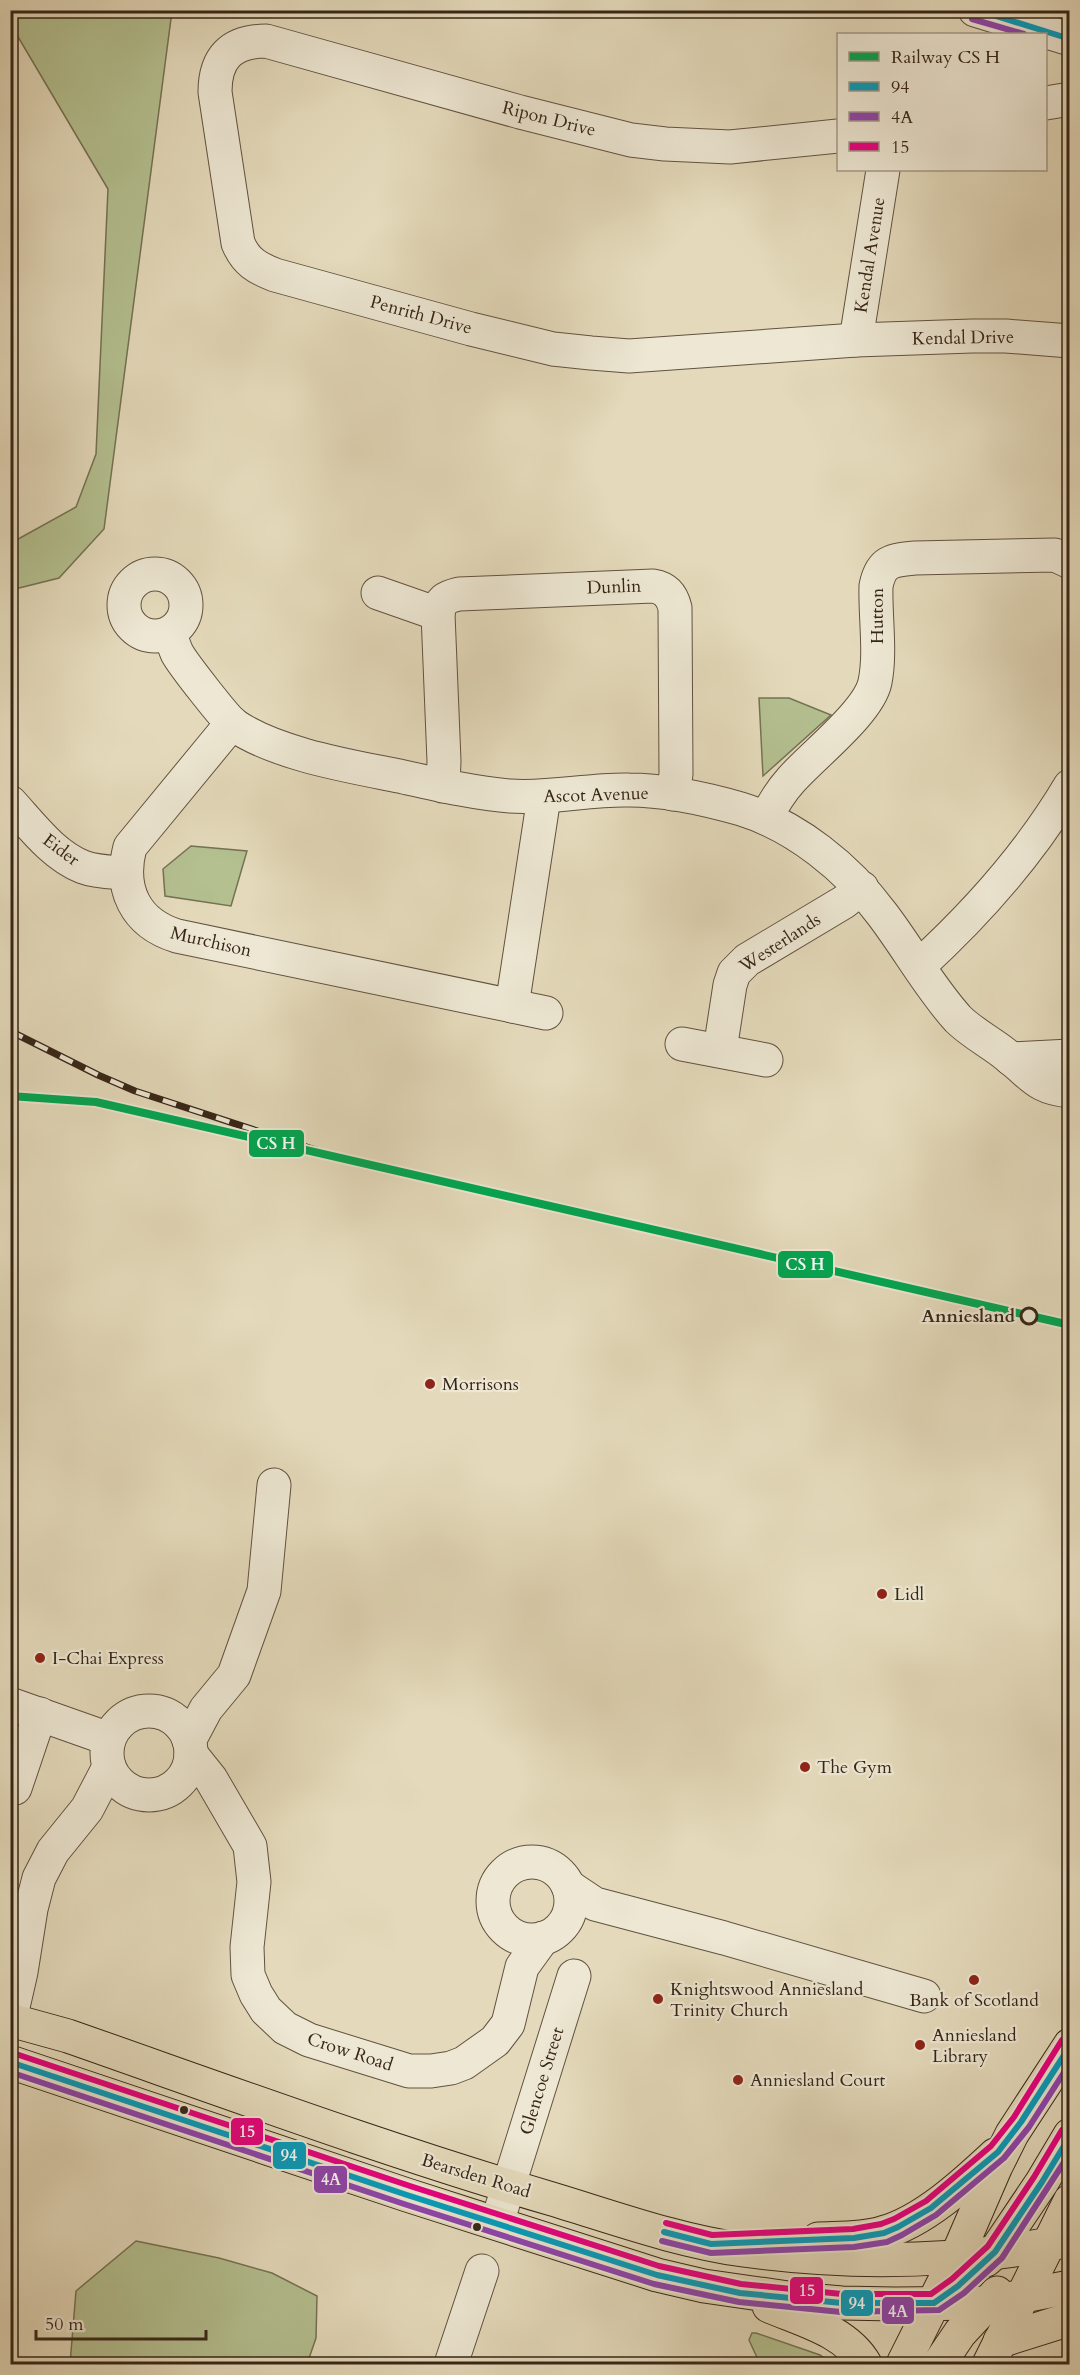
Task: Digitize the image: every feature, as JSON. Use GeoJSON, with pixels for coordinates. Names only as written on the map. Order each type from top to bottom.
{"type":"FeatureCollection","features":[{"type":"Feature","properties":{"kind":"main road","name":"Bearsden Road"},"geometry":{"type":"LineString","coordinates":[[10,2020],[68,2036],[422,2160],[711,2244],[830,2258],[900,2260],[994,2252],[1059,2242]]}},
{"type":"Feature","properties":{"kind":"main road"},"geometry":{"type":"LineString","coordinates":[[903,2364],[957,2256],[977,2207],[1012,2134],[1070,2045]]}},
{"type":"Feature","properties":{"kind":"main road"},"geometry":{"type":"LineString","coordinates":[[10,2062],[396,2191],[657,2275],[740,2293],[842,2303],[987,2303],[1070,2288]]}},
{"type":"Feature","properties":{"kind":"main road"},"geometry":{"type":"LineString","coordinates":[[711,2244],[854,2238],[884,2233],[931,2208],[985,2164],[1012,2134]]}},
{"type":"Feature","properties":{"kind":"main road"},"geometry":{"type":"LineString","coordinates":[[934,2303],[973,2273],[994,2252],[1042,2182],[1070,2135]]}},
{"type":"Feature","properties":{"kind":"main road"},"geometry":{"type":"LineString","coordinates":[[994,2353],[1022,2297],[1059,2242],[1070,2201]]}},
{"type":"Feature","properties":{"kind":"main road"},"geometry":{"type":"LineString","coordinates":[[939,2364],[960,2333],[987,2303],[1059,2242]]}},
{"type":"Feature","properties":{"kind":"main road"},"geometry":{"type":"LineString","coordinates":[[740,2293],[835,2335],[854,2349],[865,2364]]}},
{"type":"Feature","properties":{"kind":"main road"},"geometry":{"type":"LineString","coordinates":[[994,2353],[1070,2319]]}},
{"type":"Feature","properties":{"kind":"street"},"geometry":{"type":"LineString","coordinates":[[975,10],[1070,39]]}},
{"type":"Feature","properties":{"kind":"street","name":"Penrith Drive"},"geometry":{"type":"LineString","coordinates":[[266,41],[250,41],[238,45],[219,65],[215,79],[215,92],[238,243],[244,255],[254,266],[275,276],[553,349],[629,356],[856,340]]}},
{"type":"Feature","properties":{"kind":"street","name":"Ripon Drive"},"geometry":{"type":"LineString","coordinates":[[266,41],[520,112],[631,140],[730,147],[837,136]]}},
{"type":"Feature","properties":{"kind":"street"},"geometry":{"type":"LineString","coordinates":[[1047,103],[1070,99]]}},
{"type":"Feature","properties":{"kind":"street","name":"Kendal Avenue"},"geometry":{"type":"LineString","coordinates":[[856,340],[883,171]]}},
{"type":"Feature","properties":{"kind":"street","name":"Kendal Drive"},"geometry":{"type":"LineString","coordinates":[[856,340],[1006,336],[1070,341]]}},
{"type":"Feature","properties":{"kind":"street","name":"Hutton"},"geometry":{"type":"LineString","coordinates":[[766,818],[791,780],[858,711],[875,685],[877,670],[876,586],[878,574],[884,566],[894,560],[926,557],[1055,555],[1070,562]]}},
{"type":"Feature","properties":{"kind":"street","name":"Dunlin"},"geometry":{"type":"LineString","coordinates":[[438,614],[442,601],[459,594],[586,588],[661,588],[673,599],[675,608],[676,764],[673,794]]}},
{"type":"Feature","properties":{"kind":"street"},"geometry":{"type":"LineString","coordinates":[[378,593],[438,614],[443,786]]}},
{"type":"Feature","properties":{"kind":"street","name":"Ascot Avenue"},"geometry":{"type":"LineString","coordinates":[[169,633],[178,654],[232,723],[260,739],[308,755],[443,786],[509,796],[544,797],[591,791],[630,790],[673,794],[740,809],[766,818],[823,854],[862,888],[960,1021],[1011,1059],[1029,1077],[1048,1087],[1070,1091]]}},
{"type":"Feature","properties":{"kind":"street","name":"Murchison"},"geometry":{"type":"LineString","coordinates":[[232,723],[130,847],[125,873],[132,900],[151,924],[165,932],[546,1013]]}},
{"type":"Feature","properties":{"kind":"street"},"geometry":{"type":"LineString","coordinates":[[919,966],[988,900],[1060,825],[1070,786]]}},
{"type":"Feature","properties":{"kind":"street"},"geometry":{"type":"LineString","coordinates":[[512,1006],[544,797]]}},
{"type":"Feature","properties":{"kind":"street","name":"Eider"},"geometry":{"type":"LineString","coordinates":[[10,802],[48,843],[68,859],[86,868],[125,873]]}},
{"type":"Feature","properties":{"kind":"street","name":"Westerlands"},"geometry":{"type":"LineString","coordinates":[[720,1050],[734,973],[747,960],[844,902],[862,888]]}},
{"type":"Feature","properties":{"kind":"street"},"geometry":{"type":"LineString","coordinates":[[682,1044],[766,1060]]}},
{"type":"Feature","properties":{"kind":"street"},"geometry":{"type":"LineString","coordinates":[[1011,1059],[1070,1056]]}},
{"type":"Feature","properties":{"kind":"street"},"geometry":{"type":"LineString","coordinates":[[166,1792],[184,1776],[185,1738],[206,1708],[234,1675],[264,1591],[274,1485]]}},
{"type":"Feature","properties":{"kind":"street"},"geometry":{"type":"LineString","coordinates":[[12,1797],[25,1709],[109,1753]]}},
{"type":"Feature","properties":{"kind":"street"},"geometry":{"type":"LineString","coordinates":[[10,2020],[39,1878],[53,1851],[87,1809],[109,1753],[115,1727],[125,1718],[137,1712],[163,1713],[185,1738]]}},
{"type":"Feature","properties":{"kind":"street","name":"Crow Road"},"geometry":{"type":"LineString","coordinates":[[185,1738],[250,1846],[254,1877],[247,1947],[248,1974],[256,1994],[266,2010],[285,2028],[309,2040],[409,2071],[430,2072],[451,2068],[480,2054],[495,2041],[508,2024],[522,1967],[553,1930],[596,1904]]}},
{"type":"Feature","properties":{"kind":"street"},"geometry":{"type":"LineString","coordinates":[[109,1753],[114,1778],[133,1792],[144,1795],[166,1792],[210,1809],[227,1809]]}},
{"type":"Feature","properties":{"kind":"street"},"geometry":{"type":"LineString","coordinates":[[87,1809],[133,1792]]}},
{"type":"Feature","properties":{"kind":"street"},"geometry":{"type":"LineString","coordinates":[[523,1863],[544,1863],[561,1875],[568,1886],[571,1899],[569,1911],[553,1930],[530,1940],[516,1936],[505,1929],[497,1918],[493,1894],[498,1882],[514,1866],[523,1863]]}},
{"type":"Feature","properties":{"kind":"street"},"geometry":{"type":"LineString","coordinates":[[568,1886],[596,1904],[924,1996]]}},
{"type":"Feature","properties":{"kind":"street"},"geometry":{"type":"LineString","coordinates":[[505,1929],[508,1941],[522,1967]]}},
{"type":"Feature","properties":{"kind":"street","name":"Glencoe Street"},"geometry":{"type":"LineString","coordinates":[[497,2223],[574,1976]]}},
{"type":"Feature","properties":{"kind":"street"},"geometry":{"type":"LineString","coordinates":[[450,2364],[482,2271]]}},
{"type":"Feature","properties":{"kind":"green space"},"geometry":{"type":"Polygon","coordinates":[[[10,11],[172,11],[104,529],[59,578],[11,590],[11,543],[76,507],[96,454],[108,189],[11,25],[10,11]]]}},
{"type":"Feature","properties":{"kind":"green space"},"geometry":{"type":"Polygon","coordinates":[[[759,698],[789,698],[831,715],[763,776],[759,698]]]}},
{"type":"Feature","properties":{"kind":"green space"},"geometry":{"type":"Polygon","coordinates":[[[191,846],[247,851],[231,906],[165,896],[163,869],[191,846]]]}},
{"type":"Feature","properties":{"kind":"green space"},"geometry":{"type":"Polygon","coordinates":[[[136,2241],[219,2258],[272,2273],[317,2296],[316,2338],[307,2364],[70,2364],[76,2291],[136,2241]]]}},
{"type":"Feature","properties":{"kind":"green space"},"geometry":{"type":"Polygon","coordinates":[[[752,2333],[820,2355],[832,2364],[760,2364],[749,2340],[752,2333]]]}},
{"type":"Feature","properties":{"kind":"railway"},"geometry":{"type":"LineString","coordinates":[[10,1031],[135,1091],[322,1152]]}},
{"type":"Feature","properties":{"kind":"transit line","name":"94"},"geometry":{"type":"LineString","coordinates":[[977,10],[1070,39]]}},
{"type":"Feature","properties":{"kind":"transit line","name":"4A"},"geometry":{"type":"LineString","coordinates":[[972,19],[1021,33]]}},
{"type":"Feature","properties":{"kind":"transit line"},"geometry":{"type":"LineString","coordinates":[[10,1096],[96,1102],[1070,1325]]}},
{"type":"Feature","properties":{"kind":"transit line","name":"15"},"geometry":{"type":"LineString","coordinates":[[666,2223],[712,2235],[853,2229],[894,2219],[926,2201],[991,2146],[1014,2117],[1062,2040]]}},
{"type":"Feature","properties":{"kind":"transit line","name":"94"},"geometry":{"type":"LineString","coordinates":[[664,2232],[711,2244],[854,2238],[884,2233],[898,2227],[931,2208],[998,2152],[1021,2122],[1070,2046]]}},
{"type":"Feature","properties":{"kind":"transit line","name":"15"},"geometry":{"type":"LineString","coordinates":[[13,2053],[410,2186],[659,2266],[741,2284],[842,2294],[931,2294],[952,2279],[988,2246],[1062,2130]]}},
{"type":"Feature","properties":{"kind":"transit line","name":"94"},"geometry":{"type":"LineString","coordinates":[[10,2062],[407,2195],[657,2275],[740,2293],[842,2303],[934,2303],[958,2286],[995,2252],[1070,2136]]}},
{"type":"Feature","properties":{"kind":"transit line","name":"4A"},"geometry":{"type":"LineString","coordinates":[[662,2241],[711,2253],[854,2247],[887,2242],[936,2215],[1004,2158],[1029,2127],[1070,2063]]}},
{"type":"Feature","properties":{"kind":"transit line","name":"4A"},"geometry":{"type":"LineString","coordinates":[[10,2072],[404,2204],[654,2284],[739,2302],[841,2312],[939,2310],[964,2293],[1002,2258],[1070,2153]]}},
{"type":"Feature","properties":{"kind":"place","name":"Anniesland"},"geometry":{"type":"Point","coordinates":[1029,1316]}},
{"type":"Feature","properties":{"kind":"place","name":"Morrisons"},"geometry":{"type":"Point","coordinates":[430,1384]}},
{"type":"Feature","properties":{"kind":"place","name":"Lidl"},"geometry":{"type":"Point","coordinates":[882,1594]}},
{"type":"Feature","properties":{"kind":"place","name":"I-Chai Express"},"geometry":{"type":"Point","coordinates":[40,1658]}},
{"type":"Feature","properties":{"kind":"place","name":"The Gym"},"geometry":{"type":"Point","coordinates":[805,1767]}},
{"type":"Feature","properties":{"kind":"place","name":"Bank of Scotland"},"geometry":{"type":"Point","coordinates":[974,1980]}},
{"type":"Feature","properties":{"kind":"place","name":"Knightswood Anniesland Trinity Church"},"geometry":{"type":"Point","coordinates":[658,1999]}},
{"type":"Feature","properties":{"kind":"place","name":"Anniesland Library"},"geometry":{"type":"Point","coordinates":[920,2045]}},
{"type":"Feature","properties":{"kind":"place","name":"Anniesland Court"},"geometry":{"type":"Point","coordinates":[738,2080]}}]}
